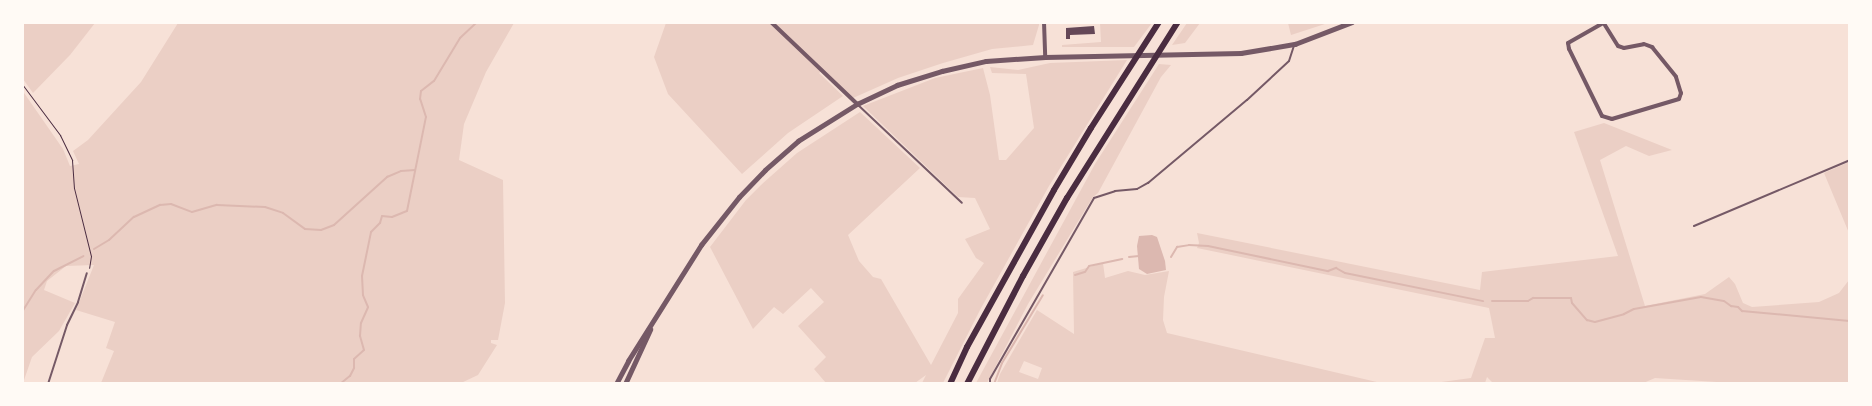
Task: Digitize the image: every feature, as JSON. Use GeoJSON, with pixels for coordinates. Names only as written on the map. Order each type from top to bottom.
{"type":"FeatureCollection","features":[{"type":"Feature","properties":{"kind":"highway"},"geometry":{"type":"LineString","coordinates":[[950,384],[967,347],[1010,267],[1128,68],[1159,22]]}},
{"type":"Feature","properties":{"kind":"highway"},"geometry":{"type":"LineString","coordinates":[[968,384],[1023,276],[1067,198],[1178,22]]}},
{"type":"Feature","properties":{"kind":"street"},"geometry":{"type":"LineString","coordinates":[[771,22],[857,104]]}},
{"type":"Feature","properties":{"kind":"street"},"geometry":{"type":"LineString","coordinates":[[1044,22],[1045,57]]}},
{"type":"Feature","properties":{"kind":"street"},"geometry":{"type":"LineString","coordinates":[[616,384],[628,360],[701,245],[738,197],[798,141],[857,104],[897,85],[942,71],[1001,59],[1242,53],[1295,44],[1315,38],[1352,22]]}},
{"type":"Feature","properties":{"kind":"street"},"geometry":{"type":"LineString","coordinates":[[1603,23],[1618,46],[1624,48],[1644,44],[1652,47],[1676,77],[1681,93],[1679,99],[1612,119],[1602,116],[1569,49],[1568,43],[1603,23]]}},
{"type":"Feature","properties":{"kind":"street"},"geometry":{"type":"LineString","coordinates":[[625,384],[656,317]]}},
{"type":"Feature","properties":{"kind":"lane"},"geometry":{"type":"LineString","coordinates":[[990,384],[990,379],[1094,198],[1115,191],[1137,189],[1148,183],[1240,106],[1289,61],[1294,53],[1295,44]]}},
{"type":"Feature","properties":{"kind":"lane"},"geometry":{"type":"LineString","coordinates":[[857,104],[962,203]]}},
{"type":"Feature","properties":{"kind":"lane"},"geometry":{"type":"LineString","coordinates":[[1694,226],[1850,160]]}},
{"type":"Feature","properties":{"kind":"lane"},"geometry":{"type":"LineString","coordinates":[[48,384],[67,325],[78,302],[87,273]]}},
{"type":"Feature","properties":{"kind":"path"},"geometry":{"type":"LineString","coordinates":[[22,84],[60,135],[72,160],[74,188],[91,256],[87,273]]}},
{"type":"Feature","properties":{"kind":"shaded area"},"geometry":{"type":"Polygon","coordinates":[[[1100,22],[1152,23],[1134,47],[1062,47],[1062,45],[1101,42],[1100,22]]]}},
{"type":"Feature","properties":{"kind":"shaded area"},"geometry":{"type":"Polygon","coordinates":[[[1288,22],[1328,23],[1291,35],[1288,22]]]}},
{"type":"Feature","properties":{"kind":"shaded area"},"geometry":{"type":"Polygon","coordinates":[[[22,23],[95,23],[70,55],[33,93],[23,79],[22,23]]]}},
{"type":"Feature","properties":{"kind":"shaded area"},"geometry":{"type":"Polygon","coordinates":[[[178,23],[514,23],[486,72],[464,124],[459,160],[503,180],[505,303],[498,340],[491,340],[491,343],[497,345],[478,375],[461,383],[101,383],[114,351],[106,348],[115,322],[76,310],[94,265],[66,266],[47,281],[44,290],[75,303],[59,331],[32,357],[23,383],[22,90],[63,149],[70,166],[79,164],[73,151],[88,140],[141,82],[178,23]]]}},
{"type":"Feature","properties":{"kind":"shaded area"},"geometry":{"type":"Polygon","coordinates":[[[666,23],[1039,23],[1039,25],[1033,45],[992,49],[943,63],[898,78],[853,98],[823,70],[819,73],[843,96],[788,133],[742,174],[668,94],[654,57],[666,23]]]}},
{"type":"Feature","properties":{"kind":"shaded area"},"geometry":{"type":"Polygon","coordinates":[[[1187,23],[1200,23],[1185,43],[1172,45],[1187,23]]]}},
{"type":"Feature","properties":{"kind":"shaded area"},"geometry":{"type":"Polygon","coordinates":[[[1127,60],[1049,186],[980,310],[943,383],[922,383],[926,375],[915,383],[826,383],[814,369],[826,357],[798,326],[824,302],[811,288],[783,314],[774,307],[753,329],[710,247],[746,200],[761,185],[797,153],[860,112],[920,168],[848,235],[859,261],[873,277],[881,279],[931,365],[958,313],[958,299],[984,263],[976,258],[965,239],[990,229],[975,198],[958,197],[863,106],[935,78],[983,68],[990,95],[999,160],[1006,160],[1034,128],[1026,74],[992,73],[990,67],[1018,70],[1050,63],[1127,60]]]}},
{"type":"Feature","properties":{"kind":"shaded area"},"geometry":{"type":"Polygon","coordinates":[[[1159,64],[1171,65],[1161,77],[1098,193],[1093,197],[1028,304],[987,383],[976,383],[1095,164],[1159,64]]]}},
{"type":"Feature","properties":{"kind":"shaded area"},"geometry":{"type":"Polygon","coordinates":[[[1604,123],[1672,150],[1649,156],[1626,146],[1600,160],[1645,306],[1705,294],[1729,277],[1735,284],[1743,303],[1752,307],[1819,302],[1839,293],[1849,280],[1849,383],[1748,384],[1655,378],[1641,384],[1494,384],[1487,377],[1485,383],[1434,383],[1471,378],[1485,338],[1495,338],[1489,308],[1197,248],[1199,243],[1197,233],[1480,290],[1482,272],[1618,256],[1574,132],[1604,123]]]}},
{"type":"Feature","properties":{"kind":"shaded area"},"geometry":{"type":"Polygon","coordinates":[[[1849,162],[1849,233],[1824,173],[1849,162]]]}},
{"type":"Feature","properties":{"kind":"shaded area"},"geometry":{"type":"Polygon","coordinates":[[[1152,235],[1157,237],[1166,270],[1147,274],[1139,269],[1137,246],[1139,236],[1152,235]]]}},
{"type":"Feature","properties":{"kind":"shaded area"},"geometry":{"type":"Polygon","coordinates":[[[1103,263],[1105,278],[1128,271],[1145,275],[1169,271],[1164,297],[1163,320],[1167,333],[1381,383],[997,383],[1000,374],[1037,310],[1074,334],[1073,272],[1103,263]],[[1024,361],[1019,372],[1038,379],[1042,368],[1024,361]]]}},
{"type":"Feature","properties":{"kind":"building"},"geometry":{"type":"Polygon","coordinates":[[[1094,26],[1095,34],[1070,35],[1070,39],[1066,39],[1066,28],[1094,26]]]}},
{"type":"Feature","properties":{"kind":"waterway"},"geometry":{"type":"LineString","coordinates":[[340,384],[350,376],[354,368],[354,359],[364,350],[360,336],[361,323],[368,307],[363,295],[362,276],[371,232],[380,223],[382,216],[392,217],[407,211],[426,117],[420,99],[421,91],[434,81],[460,38],[477,22]]}},
{"type":"Feature","properties":{"kind":"waterway"},"geometry":{"type":"LineString","coordinates":[[94,249],[109,240],[134,217],[160,205],[171,204],[192,212],[217,205],[265,207],[283,213],[305,229],[321,230],[334,225],[387,177],[401,171],[415,170]]}},
{"type":"Feature","properties":{"kind":"waterway"},"geometry":{"type":"LineString","coordinates":[[1171,257],[1177,247],[1189,245],[1208,246],[1328,271],[1336,268],[1345,273],[1483,301]]}},
{"type":"Feature","properties":{"kind":"waterway"},"geometry":{"type":"LineString","coordinates":[[22,312],[36,290],[54,271],[83,256]]}},
{"type":"Feature","properties":{"kind":"waterway"},"geometry":{"type":"LineString","coordinates":[[1129,257],[1139,256]]}},
{"type":"Feature","properties":{"kind":"waterway"},"geometry":{"type":"LineString","coordinates":[[1075,275],[1085,272],[1089,266],[1122,259]]}},
{"type":"Feature","properties":{"kind":"waterway"},"geometry":{"type":"LineString","coordinates":[[994,384],[1002,363],[1043,295]]}},
{"type":"Feature","properties":{"kind":"waterway"},"geometry":{"type":"LineString","coordinates":[[1492,301],[1571,298],[1572,303],[1587,320],[1595,322],[1624,314],[1634,309],[1701,297],[1724,301],[1731,306],[1738,307],[1742,311],[1850,321]]}}]}
